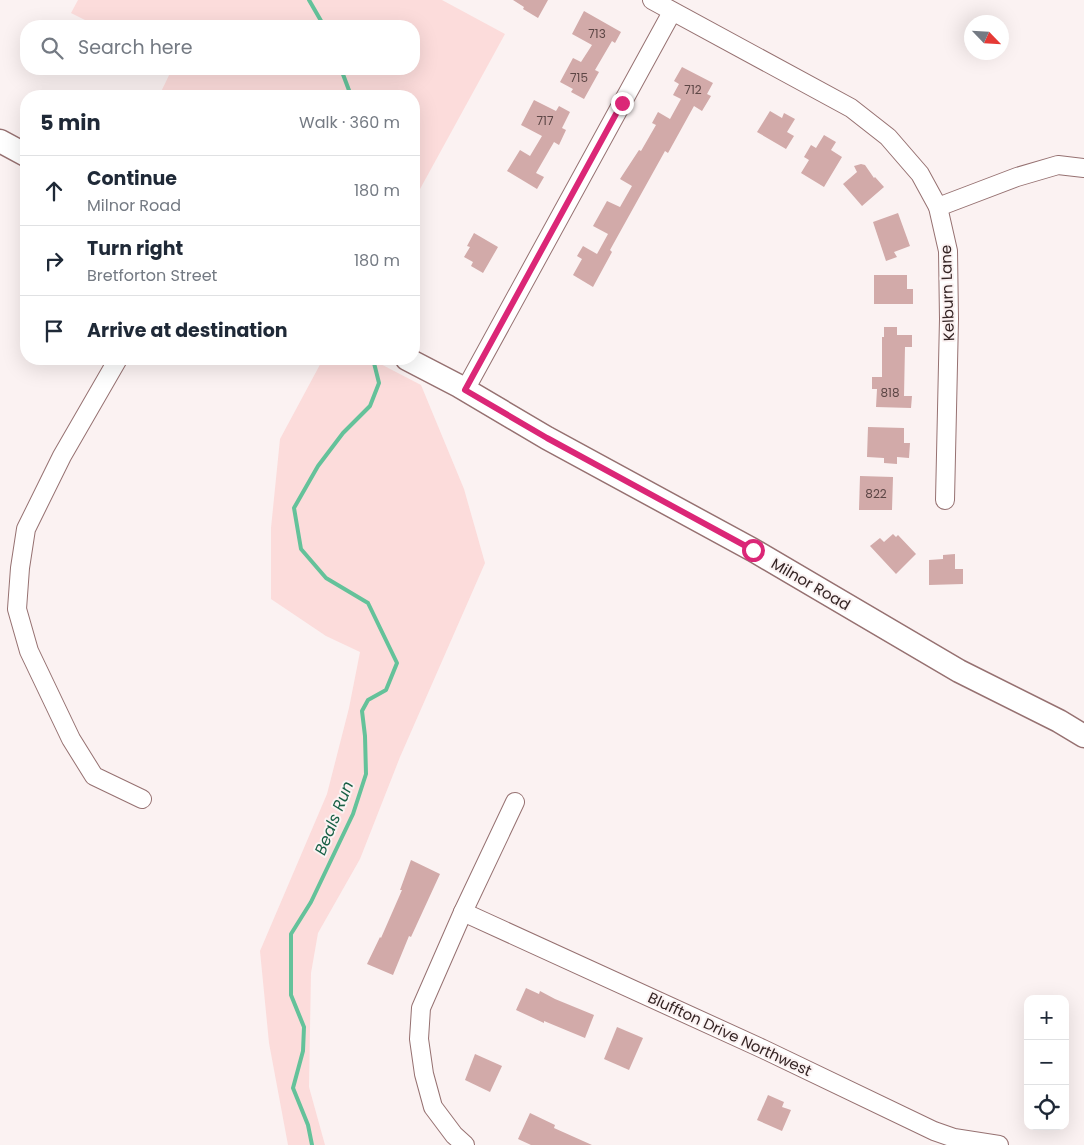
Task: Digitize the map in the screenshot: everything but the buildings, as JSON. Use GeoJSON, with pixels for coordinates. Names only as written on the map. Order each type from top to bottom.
{"type":"FeatureCollection","features":[{"type":"Feature","properties":{"kind":"main road"},"geometry":{"type":"LineString","coordinates":[[0,141],[20,152]]}},
{"type":"Feature","properties":{"kind":"main road","name":"Milnor Road"},"geometry":{"type":"LineString","coordinates":[[418,365],[547,438],[753,550],[951,666],[1059,721],[1084,736]]}},
{"type":"Feature","properties":{"kind":"street","name":"Kelburn Lane"},"geometry":{"type":"LineString","coordinates":[[652,0],[850,108],[888,137],[920,174],[938,207],[948,251],[949,319],[945,500]]}},
{"type":"Feature","properties":{"kind":"street"},"geometry":{"type":"LineString","coordinates":[[465,390],[672,12]]}},
{"type":"Feature","properties":{"kind":"street"},"geometry":{"type":"LineString","coordinates":[[938,207],[1017,177],[1058,165],[1084,168]]}},
{"type":"Feature","properties":{"kind":"street"},"geometry":{"type":"LineString","coordinates":[[115,365],[62,456],[26,529],[20,568],[17,609],[29,651],[71,739],[94,776],[142,799]]}},
{"type":"Feature","properties":{"kind":"street"},"geometry":{"type":"LineString","coordinates":[[464,1145],[433,1107],[424,1074],[419,1039],[421,1008],[463,912],[515,802]]}},
{"type":"Feature","properties":{"kind":"street","name":"Bluffton Drive Northwest"},"geometry":{"type":"LineString","coordinates":[[463,912],[763,1049],[952,1141],[999,1145]]}},
{"type":"Feature","properties":{"kind":"shaded area"},"geometry":{"type":"Polygon","coordinates":[[[78,0],[442,0],[505,34],[420,189],[420,90],[162,90],[169,75],[420,75],[420,20],[85,20],[71,13],[78,0]]]}},
{"type":"Feature","properties":{"kind":"shaded area"},"geometry":{"type":"Polygon","coordinates":[[[320,365],[383,365],[421,385],[464,489],[485,563],[400,757],[360,859],[318,933],[311,973],[309,1087],[325,1145],[288,1145],[269,1043],[260,951],[327,794],[349,708],[360,652],[326,636],[271,599],[271,528],[280,439],[320,365]]]}},
{"type":"Feature","properties":{"kind":"waterway","name":"Beals Run"},"geometry":{"type":"LineString","coordinates":[[309,0],[321,20]]}},
{"type":"Feature","properties":{"kind":"waterway","name":"Beals Run"},"geometry":{"type":"LineString","coordinates":[[343,75],[349,90]]}},
{"type":"Feature","properties":{"kind":"waterway","name":"Beals Run"},"geometry":{"type":"LineString","coordinates":[[312,1145],[308,1125],[293,1088],[303,1051],[304,1027],[291,995],[291,934],[311,902],[353,814],[366,774],[362,711],[368,700],[386,690],[397,663],[368,603],[326,578],[301,549],[294,508],[318,466],[343,433],[370,406],[379,383],[374,365]]}},
{"type":"Feature","properties":{"kind":"route"},"geometry":{"type":"LineString","coordinates":[[622,103],[465,390],[547,438],[753,550]]}}]}
